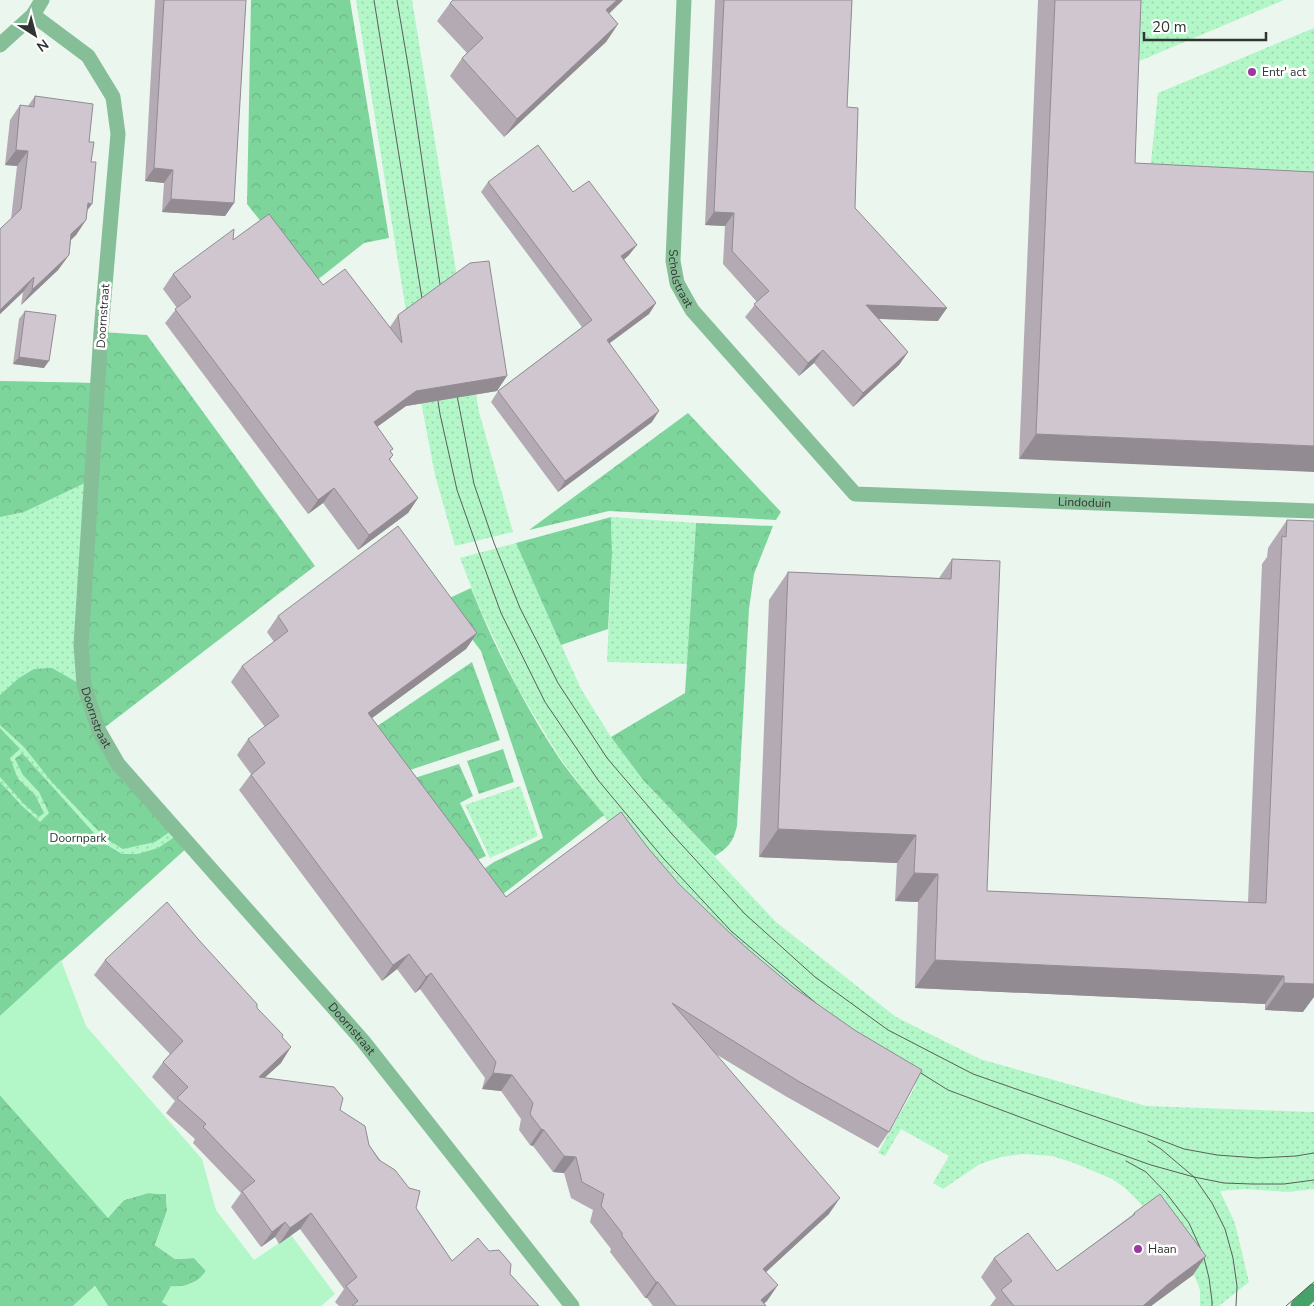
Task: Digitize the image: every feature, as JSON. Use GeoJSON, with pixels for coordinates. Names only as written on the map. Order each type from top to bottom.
{"type":"FeatureCollection","features":[{"type":"Feature","properties":{"kind":"main road"},"geometry":{"type":"LineString","coordinates":[[1298,1306],[1314,1291]]}},
{"type":"Feature","properties":{"kind":"street"},"geometry":{"type":"LineString","coordinates":[[0,45],[33,15],[42,0]]}},
{"type":"Feature","properties":{"kind":"street","name":"Scholstraat"},"geometry":{"type":"LineString","coordinates":[[684,0],[673,261],[677,283],[692,310],[855,494]]}},
{"type":"Feature","properties":{"kind":"street","name":"Doornstraat"},"geometry":{"type":"LineString","coordinates":[[33,15],[88,56],[113,97],[118,134],[101,332],[81,645],[84,686],[100,731],[118,764],[363,1041],[572,1306]]}},
{"type":"Feature","properties":{"kind":"street","name":"Lindoduin"},"geometry":{"type":"LineString","coordinates":[[855,494],[1314,511]]}},
{"type":"Feature","properties":{"kind":"green space"},"geometry":{"type":"Polygon","coordinates":[[[251,0],[350,0],[389,238],[364,243],[311,285],[247,204],[251,0]]]}},
{"type":"Feature","properties":{"kind":"green space"},"geometry":{"type":"Polygon","coordinates":[[[356,0],[412,0],[479,412],[513,532],[455,546],[435,475],[418,386],[356,0]]]}},
{"type":"Feature","properties":{"kind":"green space"},"geometry":{"type":"Polygon","coordinates":[[[1133,0],[1284,0],[1130,65],[1133,0]]]}},
{"type":"Feature","properties":{"kind":"green space"},"geometry":{"type":"Polygon","coordinates":[[[1314,28],[1314,195],[1149,182],[1158,93],[1314,28]]]}},
{"type":"Feature","properties":{"kind":"green space"},"geometry":{"type":"Polygon","coordinates":[[[101,332],[147,335],[315,566],[100,731],[84,685],[101,332]]]}},
{"type":"Feature","properties":{"kind":"green space","name":"Doornpark"},"geometry":{"type":"Polygon","coordinates":[[[0,381],[96,383],[98,732],[189,846],[0,1016],[0,381]]]}},
{"type":"Feature","properties":{"kind":"green space"},"geometry":{"type":"Polygon","coordinates":[[[0,381],[96,383],[89,481],[24,512],[0,517],[0,381]]]}},
{"type":"Feature","properties":{"kind":"green space"},"geometry":{"type":"Polygon","coordinates":[[[688,413],[781,512],[776,520],[609,511],[529,530],[688,413]]]}},
{"type":"Feature","properties":{"kind":"green space"},"geometry":{"type":"Polygon","coordinates":[[[611,517],[696,523],[687,664],[607,662],[612,554],[611,517]]]}},
{"type":"Feature","properties":{"kind":"green space"},"geometry":{"type":"Polygon","coordinates":[[[611,517],[612,554],[608,629],[561,645],[516,543],[611,517]]]}},
{"type":"Feature","properties":{"kind":"green space"},"geometry":{"type":"Polygon","coordinates":[[[696,523],[773,526],[754,574],[749,609],[737,826],[730,844],[715,856],[643,780],[611,737],[685,693],[696,523]]]}},
{"type":"Feature","properties":{"kind":"green space"},"geometry":{"type":"Polygon","coordinates":[[[516,543],[581,689],[611,737],[643,780],[776,922],[896,1017],[980,1059],[1146,1106],[1314,1112],[1314,1189],[1288,1192],[1245,1189],[1220,1191],[1235,1223],[1249,1282],[1219,1306],[1200,1306],[1200,1290],[1195,1277],[1139,1202],[1125,1188],[1112,1179],[1074,1163],[1052,1156],[1023,1154],[1001,1157],[980,1164],[943,1189],[933,1183],[949,1156],[901,1129],[885,1156],[878,1153],[916,1085],[834,1034],[609,823],[560,758],[517,687],[479,607],[460,558],[516,543]]]}},
{"type":"Feature","properties":{"kind":"green space"},"geometry":{"type":"Polygon","coordinates":[[[471,588],[510,675],[534,718],[559,758],[604,815],[498,898],[478,873],[494,862],[543,838],[481,651],[443,601],[471,588]]]}},
{"type":"Feature","properties":{"kind":"green space"},"geometry":{"type":"Polygon","coordinates":[[[472,662],[500,740],[401,773],[370,731],[472,662]]]}},
{"type":"Feature","properties":{"kind":"green space"},"geometry":{"type":"Polygon","coordinates":[[[52,668],[80,684],[98,732],[174,829],[155,842],[123,849],[105,838],[51,781],[24,747],[0,725],[0,695],[19,678],[34,669],[52,668]]]}},
{"type":"Feature","properties":{"kind":"green space"},"geometry":{"type":"Polygon","coordinates":[[[0,728],[20,749],[10,758],[18,779],[35,795],[44,813],[39,817],[24,804],[0,777],[0,728]]]}},
{"type":"Feature","properties":{"kind":"green space"},"geometry":{"type":"Polygon","coordinates":[[[503,749],[514,782],[479,794],[467,761],[503,749]]]}},
{"type":"Feature","properties":{"kind":"green space"},"geometry":{"type":"Polygon","coordinates":[[[22,753],[102,842],[122,854],[138,854],[158,848],[179,834],[189,846],[0,1016],[0,782],[40,822],[49,813],[39,792],[23,775],[15,759],[22,753]]]}},
{"type":"Feature","properties":{"kind":"green space"},"geometry":{"type":"Polygon","coordinates":[[[459,764],[473,796],[460,803],[486,856],[470,863],[408,780],[459,764]]]}},
{"type":"Feature","properties":{"kind":"green space"},"geometry":{"type":"Polygon","coordinates":[[[520,786],[538,836],[490,858],[465,805],[520,786]]]}},
{"type":"Feature","properties":{"kind":"green space"},"geometry":{"type":"Polygon","coordinates":[[[61,960],[86,1026],[202,1159],[216,1210],[254,1260],[291,1235],[335,1294],[321,1306],[169,1306],[162,1302],[171,1286],[191,1284],[206,1271],[194,1258],[175,1259],[155,1245],[167,1211],[166,1194],[148,1193],[124,1200],[108,1218],[0,1095],[0,1016],[61,960]]]}},
{"type":"Feature","properties":{"kind":"green space"},"geometry":{"type":"Polygon","coordinates":[[[0,1095],[108,1217],[124,1200],[148,1193],[166,1194],[167,1211],[155,1245],[175,1259],[194,1258],[206,1271],[199,1280],[182,1287],[162,1302],[169,1306],[108,1306],[95,1286],[73,1306],[0,1306],[0,1095]]]}},
{"type":"Feature","properties":{"kind":"green space"},"geometry":{"type":"Polygon","coordinates":[[[95,1286],[108,1306],[73,1306],[95,1286]]]}},
{"type":"Feature","properties":{"kind":"building"},"geometry":{"type":"Polygon","coordinates":[[[164,0],[246,0],[234,203],[171,199],[173,170],[154,168],[164,0]]]}},
{"type":"Feature","properties":{"kind":"building"},"geometry":{"type":"Polygon","coordinates":[[[453,0],[617,0],[606,10],[618,24],[517,119],[462,58],[483,38],[450,3],[453,0]]]}},
{"type":"Feature","properties":{"kind":"building"},"geometry":{"type":"Polygon","coordinates":[[[724,0],[852,0],[847,107],[858,108],[855,208],[947,308],[866,305],[908,352],[863,393],[823,350],[808,363],[754,304],[769,291],[732,251],[734,213],[714,212],[724,0]]]}},
{"type":"Feature","properties":{"kind":"building"},"geometry":{"type":"Polygon","coordinates":[[[1055,0],[1141,0],[1135,163],[1314,172],[1314,446],[1036,434],[1055,0]]]}},
{"type":"Feature","properties":{"kind":"building"},"geometry":{"type":"Polygon","coordinates":[[[35,96],[93,104],[89,142],[94,142],[91,162],[96,162],[92,204],[88,203],[86,220],[71,234],[69,255],[32,290],[34,277],[0,310],[0,229],[21,209],[28,151],[16,150],[20,105],[34,107],[35,96]]]}},
{"type":"Feature","properties":{"kind":"building"},"geometry":{"type":"Polygon","coordinates":[[[538,145],[573,192],[589,181],[637,245],[621,256],[656,303],[607,340],[659,411],[565,481],[498,391],[592,320],[488,182],[538,145]]]}},
{"type":"Feature","properties":{"kind":"building"},"geometry":{"type":"Polygon","coordinates":[[[269,214],[323,285],[345,269],[402,343],[398,315],[470,263],[489,261],[507,376],[416,391],[374,422],[393,449],[390,451],[393,455],[389,459],[418,498],[369,535],[334,488],[318,500],[175,309],[191,297],[173,274],[234,229],[233,240],[269,214]]]}},
{"type":"Feature","properties":{"kind":"building"},"geometry":{"type":"Polygon","coordinates":[[[25,311],[56,315],[49,361],[19,357],[25,311]]]}},
{"type":"Feature","properties":{"kind":"building"},"geometry":{"type":"Polygon","coordinates":[[[1287,520],[1314,521],[1314,984],[1284,983],[1284,976],[935,960],[938,874],[914,873],[916,835],[778,829],[788,572],[951,579],[952,559],[1000,561],[987,891],[1266,903],[1282,536],[1286,537],[1287,520]]]}},
{"type":"Feature","properties":{"kind":"building"},"geometry":{"type":"Polygon","coordinates":[[[398,526],[477,633],[368,713],[506,897],[621,812],[648,848],[679,884],[749,950],[793,987],[856,1031],[922,1070],[889,1132],[798,1081],[672,1003],[840,1198],[763,1269],[778,1285],[761,1300],[766,1306],[676,1306],[658,1282],[656,1282],[601,1206],[604,1194],[582,1182],[576,1157],[564,1156],[530,1114],[533,1103],[512,1075],[493,1073],[496,1062],[431,973],[426,977],[409,954],[393,965],[251,775],[265,763],[248,739],[279,716],[242,666],[288,631],[278,616],[398,526]]]}},
{"type":"Feature","properties":{"kind":"building"},"geometry":{"type":"Polygon","coordinates":[[[167,902],[257,1004],[257,1008],[283,1035],[282,1037],[291,1047],[259,1077],[334,1087],[343,1098],[340,1110],[365,1126],[369,1145],[379,1160],[395,1170],[409,1188],[420,1191],[416,1208],[452,1261],[478,1238],[489,1251],[499,1250],[511,1264],[510,1274],[539,1306],[352,1306],[358,1301],[346,1286],[357,1277],[311,1213],[290,1228],[285,1222],[272,1232],[242,1191],[255,1181],[203,1127],[206,1124],[177,1098],[188,1087],[163,1062],[183,1041],[105,960],[167,902]]]}},
{"type":"Feature","properties":{"kind":"building"},"geometry":{"type":"Polygon","coordinates":[[[1160,1194],[1206,1256],[1167,1285],[1143,1306],[1014,1306],[1001,1290],[1012,1281],[994,1258],[1028,1233],[1057,1271],[1160,1194]]]}},
{"type":"Feature","properties":{"kind":"tram line"},"geometry":{"type":"LineString","coordinates":[[374,0],[424,311]]}},
{"type":"Feature","properties":{"kind":"tram line"},"geometry":{"type":"LineString","coordinates":[[397,0],[442,298]]}},
{"type":"Feature","properties":{"kind":"tram line"},"geometry":{"type":"LineString","coordinates":[[455,385],[474,484],[494,543],[520,608],[558,683],[607,758],[671,833],[745,914],[815,977],[888,1030],[973,1074],[1184,1149],[1217,1155],[1258,1158],[1314,1153]]}},
{"type":"Feature","properties":{"kind":"tram line"},"geometry":{"type":"LineString","coordinates":[[436,388],[457,490],[501,613],[545,702],[598,780],[663,858],[731,931],[817,1004]]}},
{"type":"Feature","properties":{"kind":"tram line"},"geometry":{"type":"LineString","coordinates":[[908,1065],[948,1090],[1151,1165],[1224,1183],[1284,1184],[1314,1180]]}},
{"type":"Feature","properties":{"kind":"tram line"},"geometry":{"type":"LineString","coordinates":[[1148,1141],[1161,1149],[1194,1177],[1212,1203],[1225,1229],[1233,1258],[1237,1286],[1236,1306]]}},
{"type":"Feature","properties":{"kind":"tram line"},"geometry":{"type":"LineString","coordinates":[[1126,1161],[1146,1172],[1167,1194],[1189,1223],[1203,1254],[1209,1278],[1212,1306]]}},
{"type":"Feature","properties":{"kind":"tram line"},"geometry":{"type":"LineString","coordinates":[[1286,1306],[1314,1282]]}},
{"type":"Feature","properties":{"kind":"place","name":"Entr' act"},"geometry":{"type":"Point","coordinates":[1252,72]}},
{"type":"Feature","properties":{"kind":"place","name":"Haan"},"geometry":{"type":"Point","coordinates":[1138,1249]}}]}
